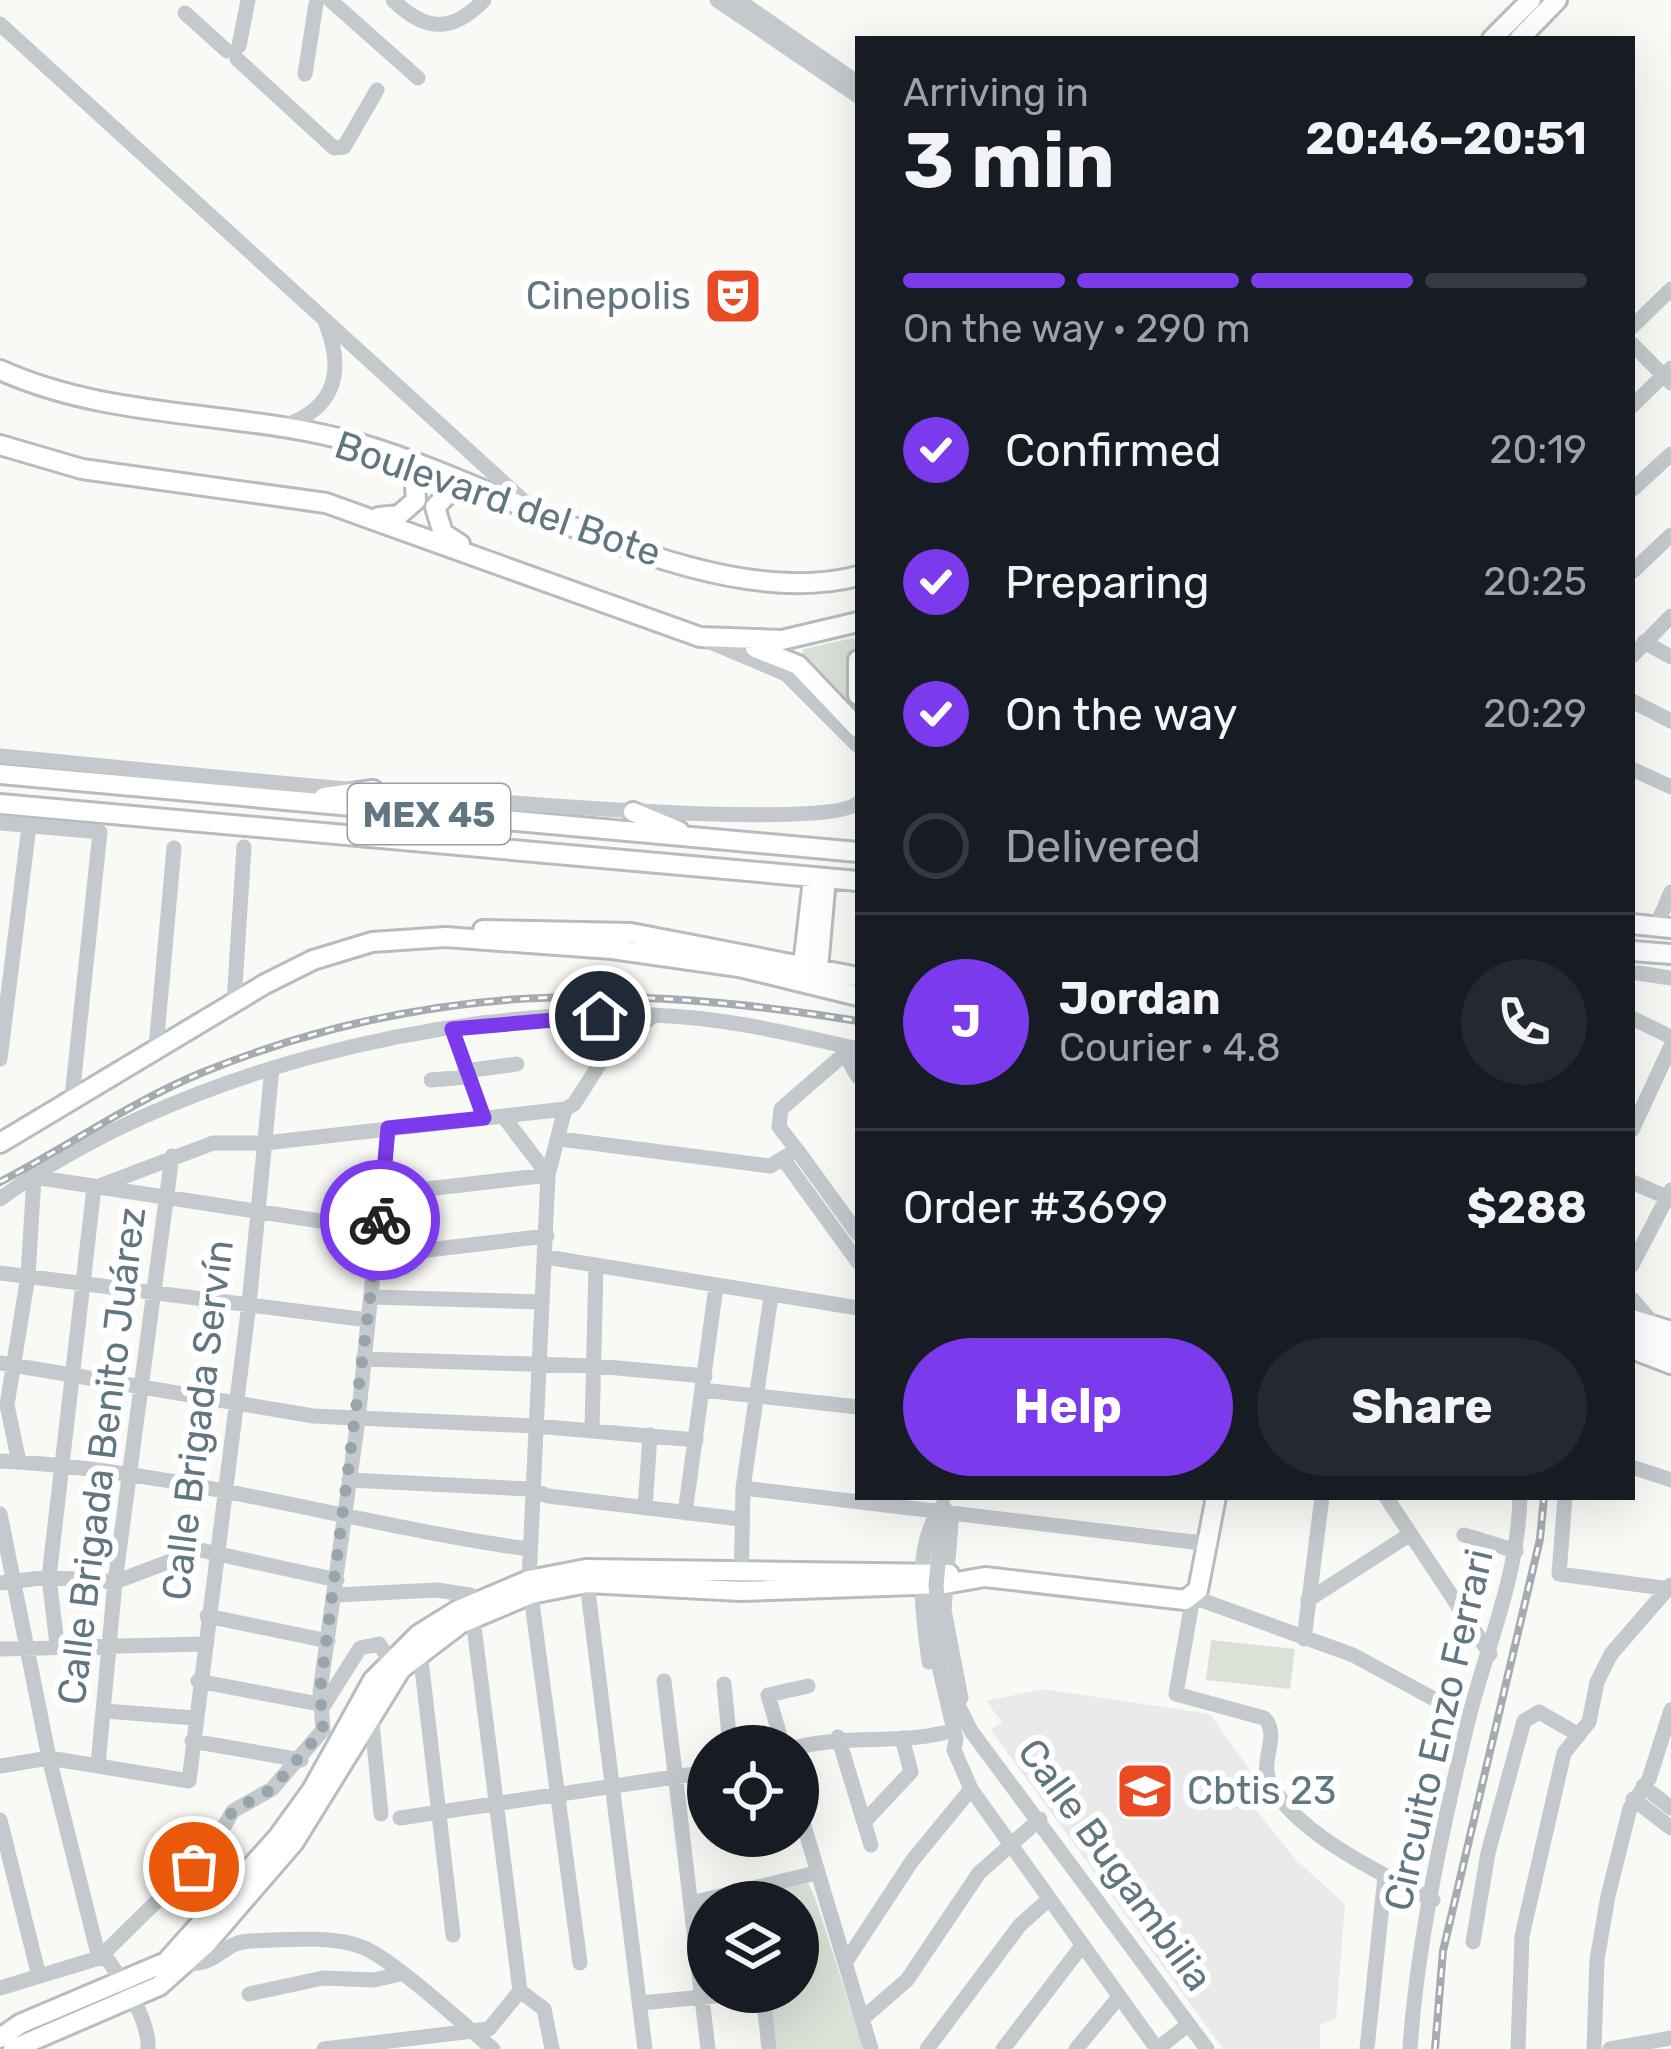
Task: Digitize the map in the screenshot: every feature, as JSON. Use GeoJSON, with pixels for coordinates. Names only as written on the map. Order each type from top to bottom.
{"type":"FeatureCollection","features":[{"type":"Feature","properties":{"kind":"main road"},"geometry":{"type":"LineString","coordinates":[[1495,36],[1531,0]]}},
{"type":"Feature","properties":{"kind":"main road"},"geometry":{"type":"LineString","coordinates":[[1522,36],[1557,0]]}},
{"type":"Feature","properties":{"kind":"main road","name":"Boulevard del Bote"},"geometry":{"type":"LineString","coordinates":[[0,370],[88,403],[364,445],[716,574],[801,583],[855,578]]}},
{"type":"Feature","properties":{"kind":"main road","name":"Boulevard del Bote"},"geometry":{"type":"LineString","coordinates":[[0,445],[82,469],[278,495],[374,517],[700,638],[806,638],[855,623]]}},
{"type":"Feature","properties":{"kind":"main road"},"geometry":{"type":"LineString","coordinates":[[374,517],[399,515],[416,500],[414,474],[401,460]]}},
{"type":"Feature","properties":{"kind":"main road"},"geometry":{"type":"LineString","coordinates":[[482,490],[450,492],[438,499],[434,514],[443,533],[487,561]]}},
{"type":"Feature","properties":{"kind":"main road"},"geometry":{"type":"LineString","coordinates":[[727,640],[799,665],[855,725]]}},
{"type":"Feature","properties":{"kind":"main road","name":"MEX 45"},"geometry":{"type":"LineString","coordinates":[[0,774],[855,852]]}},
{"type":"Feature","properties":{"kind":"main road"},"geometry":{"type":"LineString","coordinates":[[291,801],[373,790]]}},
{"type":"Feature","properties":{"kind":"main road","name":"MEX 45"},"geometry":{"type":"LineString","coordinates":[[0,804],[855,881]]}},
{"type":"Feature","properties":{"kind":"main road"},"geometry":{"type":"LineString","coordinates":[[633,812],[700,839]]}},
{"type":"Feature","properties":{"kind":"main road"},"geometry":{"type":"LineString","coordinates":[[810,975],[819,878]]}},
{"type":"Feature","properties":{"kind":"main road"},"geometry":{"type":"LineString","coordinates":[[1,1139],[291,970],[352,946],[502,929],[606,931],[855,986]]}},
{"type":"Feature","properties":{"kind":"main road"},"geometry":{"type":"LineString","coordinates":[[1635,967],[1671,954]]}},
{"type":"Feature","properties":{"kind":"main road"},"geometry":{"type":"LineString","coordinates":[[1635,1327],[1667,1337]]}},
{"type":"Feature","properties":{"kind":"main road"},"geometry":{"type":"LineString","coordinates":[[1635,1350],[1671,1364]]}},
{"type":"Feature","properties":{"kind":"main road"},"geometry":{"type":"LineString","coordinates":[[1205,1550],[1206,1500]]}},
{"type":"Feature","properties":{"kind":"main road"},"geometry":{"type":"LineString","coordinates":[[530,1587],[832,1573],[1193,1597],[1215,1500]]}},
{"type":"Feature","properties":{"kind":"main road"},"geometry":{"type":"LineString","coordinates":[[14,2049],[126,1990],[166,1962],[278,1837],[390,1661],[418,1635],[530,1587],[586,1569],[923,1577]]}},
{"type":"Feature","properties":{"kind":"main road"},"geometry":{"type":"LineString","coordinates":[[0,2038],[20,2024],[126,1990],[159,1985],[184,1964],[303,1829],[371,1710],[420,1651],[474,1610]]}},
{"type":"Feature","properties":{"kind":"street"},"geometry":{"type":"LineString","coordinates":[[234,52],[248,0]]}},
{"type":"Feature","properties":{"kind":"street"},"geometry":{"type":"LineString","coordinates":[[393,0],[418,21],[438,27],[457,24],[484,0]]}},
{"type":"Feature","properties":{"kind":"street"},"geometry":{"type":"LineString","coordinates":[[717,0],[855,94]]}},
{"type":"Feature","properties":{"kind":"street"},"geometry":{"type":"LineString","coordinates":[[738,0],[855,81]]}},
{"type":"Feature","properties":{"kind":"street"},"geometry":{"type":"LineString","coordinates":[[305,74],[322,1],[418,78]]}},
{"type":"Feature","properties":{"kind":"street"},"geometry":{"type":"LineString","coordinates":[[185,13],[234,52],[334,148],[344,147],[357,132],[377,90]]}},
{"type":"Feature","properties":{"kind":"street"},"geometry":{"type":"LineString","coordinates":[[0,24],[474,461],[534,509]]}},
{"type":"Feature","properties":{"kind":"street"},"geometry":{"type":"LineString","coordinates":[[1635,324],[1671,289]]}},
{"type":"Feature","properties":{"kind":"street"},"geometry":{"type":"LineString","coordinates":[[275,428],[311,415],[334,389],[336,358],[326,321]]}},
{"type":"Feature","properties":{"kind":"street"},"geometry":{"type":"LineString","coordinates":[[1635,347],[1668,375],[1635,403]]}},
{"type":"Feature","properties":{"kind":"street"},"geometry":{"type":"LineString","coordinates":[[1635,487],[1671,454]]}},
{"type":"Feature","properties":{"kind":"street"},"geometry":{"type":"LineString","coordinates":[[1635,567],[1671,536]]}},
{"type":"Feature","properties":{"kind":"street"},"geometry":{"type":"LineString","coordinates":[[1635,652],[1671,616]]}},
{"type":"Feature","properties":{"kind":"street"},"geometry":{"type":"LineString","coordinates":[[700,638],[786,674],[855,743]]}},
{"type":"Feature","properties":{"kind":"street"},"geometry":{"type":"LineString","coordinates":[[1644,642],[1671,656]]}},
{"type":"Feature","properties":{"kind":"street"},"geometry":{"type":"LineString","coordinates":[[1635,703],[1664,718],[1671,701]]}},
{"type":"Feature","properties":{"kind":"street"},"geometry":{"type":"LineString","coordinates":[[0,756],[633,812],[830,814],[855,804]]}},
{"type":"Feature","properties":{"kind":"street"},"geometry":{"type":"LineString","coordinates":[[1635,770],[1671,787]]}},
{"type":"Feature","properties":{"kind":"street"},"geometry":{"type":"LineString","coordinates":[[0,823],[100,832],[72,1097]]}},
{"type":"Feature","properties":{"kind":"street"},"geometry":{"type":"LineString","coordinates":[[0,1059],[7,950],[29,826]]}},
{"type":"Feature","properties":{"kind":"street"},"geometry":{"type":"LineString","coordinates":[[234,1002],[244,847]]}},
{"type":"Feature","properties":{"kind":"street"},"geometry":{"type":"LineString","coordinates":[[156,1048],[174,848]]}},
{"type":"Feature","properties":{"kind":"street"},"geometry":{"type":"LineString","coordinates":[[1663,927],[1671,892]]}},
{"type":"Feature","properties":{"kind":"street"},"geometry":{"type":"LineString","coordinates":[[1635,969],[1671,978]]}},
{"type":"Feature","properties":{"kind":"street"},"geometry":{"type":"LineString","coordinates":[[94,1188],[213,1144],[265,1144],[565,1109],[574,1104],[608,1051],[654,1015]]}},
{"type":"Feature","properties":{"kind":"street"},"geometry":{"type":"LineString","coordinates":[[0,1199],[170,1108],[335,1048],[566,1017],[654,1015],[749,1025],[847,1050]]}},
{"type":"Feature","properties":{"kind":"street"},"geometry":{"type":"LineString","coordinates":[[1635,1020],[1671,1041],[1635,1123]]}},
{"type":"Feature","properties":{"kind":"street"},"geometry":{"type":"LineString","coordinates":[[452,1029],[484,1118]]}},
{"type":"Feature","properties":{"kind":"street"},"geometry":{"type":"LineString","coordinates":[[847,1050],[779,1113],[779,1127],[791,1155],[855,1257]]}},
{"type":"Feature","properties":{"kind":"street"},"geometry":{"type":"LineString","coordinates":[[431,1079],[517,1064]]}},
{"type":"Feature","properties":{"kind":"street","name":"Calle Brigada Servín"},"geometry":{"type":"LineString","coordinates":[[98,1765],[189,1781],[202,1644],[249,1304],[272,1068]]}},
{"type":"Feature","properties":{"kind":"street"},"geometry":{"type":"LineString","coordinates":[[565,1109],[548,1175],[528,1549],[580,1963]]}},
{"type":"Feature","properties":{"kind":"street"},"geometry":{"type":"LineString","coordinates":[[503,1116],[548,1175]]}},
{"type":"Feature","properties":{"kind":"street"},"geometry":{"type":"LineString","coordinates":[[0,1988],[99,1958],[194,1867],[233,1811],[272,1789],[323,1730],[328,1641],[358,1420],[388,1128]]}},
{"type":"Feature","properties":{"kind":"street"},"geometry":{"type":"LineString","coordinates":[[560,1139],[764,1168],[791,1155]]}},
{"type":"Feature","properties":{"kind":"street"},"geometry":{"type":"LineString","coordinates":[[791,1155],[855,1230]]}},
{"type":"Feature","properties":{"kind":"street","name":"Calle Brigada Benito Juárez"},"geometry":{"type":"LineString","coordinates":[[98,1765],[113,1645],[115,1582],[172,1156]]}},
{"type":"Feature","properties":{"kind":"street"},"geometry":{"type":"LineString","coordinates":[[384,1193],[548,1175]]}},
{"type":"Feature","properties":{"kind":"street"},"geometry":{"type":"LineString","coordinates":[[34,1177],[379,1230]]}},
{"type":"Feature","properties":{"kind":"street"},"geometry":{"type":"LineString","coordinates":[[19,1462],[7,1405],[5,1364],[28,1276],[34,1177]]}},
{"type":"Feature","properties":{"kind":"street"},"geometry":{"type":"LineString","coordinates":[[1635,1183],[1670,1196],[1635,1260]]}},
{"type":"Feature","properties":{"kind":"street"},"geometry":{"type":"LineString","coordinates":[[57,1644],[49,1577],[87,1282],[94,1188]]}},
{"type":"Feature","properties":{"kind":"street"},"geometry":{"type":"LineString","coordinates":[[376,1256],[547,1236]]}},
{"type":"Feature","properties":{"kind":"street"},"geometry":{"type":"LineString","coordinates":[[545,1257],[855,1308]]}},
{"type":"Feature","properties":{"kind":"street"},"geometry":{"type":"LineString","coordinates":[[592,1430],[596,1266]]}},
{"type":"Feature","properties":{"kind":"street"},"geometry":{"type":"LineString","coordinates":[[0,1273],[368,1320]]}},
{"type":"Feature","properties":{"kind":"street"},"geometry":{"type":"LineString","coordinates":[[685,1513],[716,1286]]}},
{"type":"Feature","properties":{"kind":"street"},"geometry":{"type":"LineString","coordinates":[[739,1574],[743,1488],[771,1296]]}},
{"type":"Feature","properties":{"kind":"street"},"geometry":{"type":"LineString","coordinates":[[371,1297],[541,1302]]}},
{"type":"Feature","properties":{"kind":"street"},"geometry":{"type":"LineString","coordinates":[[1635,1302],[1667,1337]]}},
{"type":"Feature","properties":{"kind":"street"},"geometry":{"type":"LineString","coordinates":[[363,1359],[595,1366],[855,1407]]}},
{"type":"Feature","properties":{"kind":"street"},"geometry":{"type":"LineString","coordinates":[[5,1364],[358,1420],[535,1426],[696,1440]]}},
{"type":"Feature","properties":{"kind":"street"},"geometry":{"type":"LineString","coordinates":[[645,1508],[650,1436]]}},
{"type":"Feature","properties":{"kind":"street"},"geometry":{"type":"LineString","coordinates":[[0,1461],[131,1473],[221,1495],[528,1549]]}},
{"type":"Feature","properties":{"kind":"street"},"geometry":{"type":"LineString","coordinates":[[1635,1468],[1671,1480]]}},
{"type":"Feature","properties":{"kind":"street"},"geometry":{"type":"LineString","coordinates":[[349,1480],[530,1489],[548,1496],[740,1519]]}},
{"type":"Feature","properties":{"kind":"street"},"geometry":{"type":"LineString","coordinates":[[743,1488],[1205,1550]]}},
{"type":"Feature","properties":{"kind":"street"},"geometry":{"type":"LineString","coordinates":[[1304,1640],[1322,1500]]}},
{"type":"Feature","properties":{"kind":"street"},"geometry":{"type":"LineString","coordinates":[[1388,1500],[1490,1654]]}},
{"type":"Feature","properties":{"kind":"street","name":"Circuito Enzo Ferrari"},"geometry":{"type":"LineString","coordinates":[[1410,2049],[1468,1718],[1516,1550],[1520,1500]]}},
{"type":"Feature","properties":{"kind":"street"},"geometry":{"type":"LineString","coordinates":[[1565,1500],[1557,1567],[1566,1577],[1670,1587]]}},
{"type":"Feature","properties":{"kind":"street"},"geometry":{"type":"LineString","coordinates":[[941,1512],[929,1525],[924,1610],[954,1728]]}},
{"type":"Feature","properties":{"kind":"street"},"geometry":{"type":"LineString","coordinates":[[941,1512],[951,1522],[944,1610],[954,1679],[982,1738]]}},
{"type":"Feature","properties":{"kind":"street"},"geometry":{"type":"LineString","coordinates":[[941,1512],[938,1631],[954,1728]]}},
{"type":"Feature","properties":{"kind":"street"},"geometry":{"type":"LineString","coordinates":[[0,1514],[6,1582],[99,1958]]}},
{"type":"Feature","properties":{"kind":"street"},"geometry":{"type":"LineString","coordinates":[[1308,1600],[1409,1534]]}},
{"type":"Feature","properties":{"kind":"street"},"geometry":{"type":"LineString","coordinates":[[1464,1535],[1516,1550]]}},
{"type":"Feature","properties":{"kind":"street"},"geometry":{"type":"LineString","coordinates":[[6,1582],[49,1577],[115,1582],[167,1558],[200,1550],[336,1587],[466,1593],[474,1610],[520,1991],[503,2016],[476,2032],[324,2049]]}},
{"type":"Feature","properties":{"kind":"street"},"geometry":{"type":"LineString","coordinates":[[587,1582],[645,2049]]}},
{"type":"Feature","properties":{"kind":"street"},"geometry":{"type":"LineString","coordinates":[[1517,2049],[1520,1953],[1529,1891],[1564,1753],[1589,1722],[1597,1682],[1611,1654],[1670,1587]]}},
{"type":"Feature","properties":{"kind":"street"},"geometry":{"type":"LineString","coordinates":[[1433,1900],[1385,1876],[1293,1815],[1266,1770],[1270,1724],[1183,1700],[1176,1684],[1193,1597],[1353,1655],[1468,1718]]}},
{"type":"Feature","properties":{"kind":"street"},"geometry":{"type":"LineString","coordinates":[[924,1610],[944,1610]]}},
{"type":"Feature","properties":{"kind":"street"},"geometry":{"type":"LineString","coordinates":[[207,1616],[328,1641]]}},
{"type":"Feature","properties":{"kind":"street"},"geometry":{"type":"LineString","coordinates":[[0,1649],[202,1644]]}},
{"type":"Feature","properties":{"kind":"street"},"geometry":{"type":"LineString","coordinates":[[324,1705],[360,1648],[379,1644],[390,1661]]}},
{"type":"Feature","properties":{"kind":"street"},"geometry":{"type":"LineString","coordinates":[[420,1651],[453,1935]]}},
{"type":"Feature","properties":{"kind":"street"},"geometry":{"type":"LineString","coordinates":[[198,1681],[324,1705]]}},
{"type":"Feature","properties":{"kind":"street"},"geometry":{"type":"LineString","coordinates":[[664,1681],[688,1881]]}},
{"type":"Feature","properties":{"kind":"street"},"geometry":{"type":"LineString","coordinates":[[724,1684],[728,1725]]}},
{"type":"Feature","properties":{"kind":"street"},"geometry":{"type":"LineString","coordinates":[[777,1725],[768,1695],[808,1686]]}},
{"type":"Feature","properties":{"kind":"street"},"geometry":{"type":"LineString","coordinates":[[371,1710],[381,1814]]}},
{"type":"Feature","properties":{"kind":"street"},"geometry":{"type":"LineString","coordinates":[[1594,2049],[1600,1933],[1638,1793],[1671,1710]]}},
{"type":"Feature","properties":{"kind":"street"},"geometry":{"type":"LineString","coordinates":[[105,1711],[195,1718]]}},
{"type":"Feature","properties":{"kind":"street"},"geometry":{"type":"LineString","coordinates":[[1473,1942],[1488,1853],[1524,1721],[1539,1712],[1579,1735]]}},
{"type":"Feature","properties":{"kind":"street"},"geometry":{"type":"LineString","coordinates":[[819,1742],[838,1737],[902,1738],[954,1728]]}},
{"type":"Feature","properties":{"kind":"street","name":"Calle Bugambilia"},"geometry":{"type":"LineString","coordinates":[[1157,2049],[971,1790],[954,1750],[954,1728],[982,1738],[1189,2024],[1198,2046]]}},
{"type":"Feature","properties":{"kind":"street"},"geometry":{"type":"LineString","coordinates":[[838,1737],[871,1845]]}},
{"type":"Feature","properties":{"kind":"street"},"geometry":{"type":"LineString","coordinates":[[864,1822],[911,1772],[902,1738]]}},
{"type":"Feature","properties":{"kind":"street"},"geometry":{"type":"LineString","coordinates":[[192,1741],[301,1760]]}},
{"type":"Feature","properties":{"kind":"street"},"geometry":{"type":"LineString","coordinates":[[0,1766],[49,1758],[98,1765]]}},
{"type":"Feature","properties":{"kind":"street"},"geometry":{"type":"LineString","coordinates":[[400,1818],[687,1774]]}},
{"type":"Feature","properties":{"kind":"street"},"geometry":{"type":"LineString","coordinates":[[845,1964],[912,1861],[971,1790]]}},
{"type":"Feature","properties":{"kind":"street"},"geometry":{"type":"LineString","coordinates":[[1638,1793],[1671,1808]]}},
{"type":"Feature","properties":{"kind":"street"},"geometry":{"type":"LineString","coordinates":[[1638,1793],[1671,1828]]}},
{"type":"Feature","properties":{"kind":"street"},"geometry":{"type":"LineString","coordinates":[[862,2019],[907,1980],[956,1901],[1009,1841],[1040,1819]]}},
{"type":"Feature","properties":{"kind":"street"},"geometry":{"type":"LineString","coordinates":[[0,1820],[39,1976]]}},
{"type":"Feature","properties":{"kind":"street"},"geometry":{"type":"LineString","coordinates":[[812,1857],[871,2049]]}},
{"type":"Feature","properties":{"kind":"street"},"geometry":{"type":"LineString","coordinates":[[793,1881],[816,1873]]}},
{"type":"Feature","properties":{"kind":"street"},"geometry":{"type":"LineString","coordinates":[[1367,2049],[1385,1876]]}},
{"type":"Feature","properties":{"kind":"street"},"geometry":{"type":"LineString","coordinates":[[927,2049],[1007,1942],[1048,1900]]}},
{"type":"Feature","properties":{"kind":"street"},"geometry":{"type":"LineString","coordinates":[[184,1964],[209,1964],[238,1942],[332,1942],[362,1947],[493,2049]]}},
{"type":"Feature","properties":{"kind":"street"},"geometry":{"type":"LineString","coordinates":[[1003,2049],[1082,1947]]}},
{"type":"Feature","properties":{"kind":"street"},"geometry":{"type":"LineString","coordinates":[[99,1958],[108,1960],[126,1990],[148,2033],[148,2049]]}},
{"type":"Feature","properties":{"kind":"street"},"geometry":{"type":"LineString","coordinates":[[249,1994],[323,1978],[374,1980],[400,1974]]}},
{"type":"Feature","properties":{"kind":"street"},"geometry":{"type":"LineString","coordinates":[[520,1991],[544,2009],[552,2049]]}},
{"type":"Feature","properties":{"kind":"street"},"geometry":{"type":"LineString","coordinates":[[1076,2049],[1119,1997]]}},
{"type":"Feature","properties":{"kind":"street"},"geometry":{"type":"LineString","coordinates":[[640,2003],[687,1998]]}},
{"type":"Feature","properties":{"kind":"street"},"geometry":{"type":"LineString","coordinates":[[704,2013],[708,2049]]}},
{"type":"Feature","properties":{"kind":"street"},"geometry":{"type":"LineString","coordinates":[[764,2013],[770,2049]]}},
{"type":"Feature","properties":{"kind":"street"},"geometry":{"type":"LineString","coordinates":[[1157,2049],[1189,2024]]}},
{"type":"Feature","properties":{"kind":"street"},"geometry":{"type":"LineString","coordinates":[[1610,2049],[1671,2037],[1669,2049]]}},
{"type":"Feature","properties":{"kind":"shaded area"},"geometry":{"type":"Polygon","coordinates":[[[855,640],[849,703],[802,654],[804,649],[855,640]]]}},
{"type":"Feature","properties":{"kind":"shaded area"},"geometry":{"type":"Polygon","coordinates":[[[1211,1640],[1295,1649],[1290,1689],[1206,1680],[1211,1640]]]}},
{"type":"Feature","properties":{"kind":"shaded area"},"geometry":{"type":"Polygon","coordinates":[[[1043,1689],[1210,1714],[1261,1786],[1246,1797],[1295,1859],[1345,1904],[1336,2019],[1320,2025],[1320,2049],[1223,2049],[991,1730],[1002,1722],[986,1701],[1043,1689]]]}},
{"type":"Feature","properties":{"kind":"shaded area"},"geometry":{"type":"Polygon","coordinates":[[[819,1910],[864,2049],[774,2049],[770,2013],[819,2013],[819,1910]]]}},
{"type":"Feature","properties":{"kind":"railway"},"geometry":{"type":"LineString","coordinates":[[0,1182],[149,1097],[201,1073],[365,1021],[526,999],[606,997],[688,1000],[855,1021]]}},
{"type":"Feature","properties":{"kind":"railway"},"geometry":{"type":"LineString","coordinates":[[1435,2049],[1443,1951],[1540,1539],[1544,1500]]}},
{"type":"Feature","properties":{"kind":"way so far"},"geometry":{"type":"LineString","coordinates":[[194,1867],[233,1811],[272,1789],[323,1730],[320,1691],[336,1595],[380,1220]]}},
{"type":"Feature","properties":{"kind":"place","name":"Cinepolis"},"geometry":{"type":"Point","coordinates":[733,296]}},
{"type":"Feature","properties":{"kind":"place","name":"Cbtis 23"},"geometry":{"type":"Point","coordinates":[1145,1791]}},
{"type":"Feature","properties":{"kind":"route"},"geometry":{"type":"LineString","coordinates":[[380,1220],[388,1128],[484,1118],[452,1029],[600,1016]]}}]}
